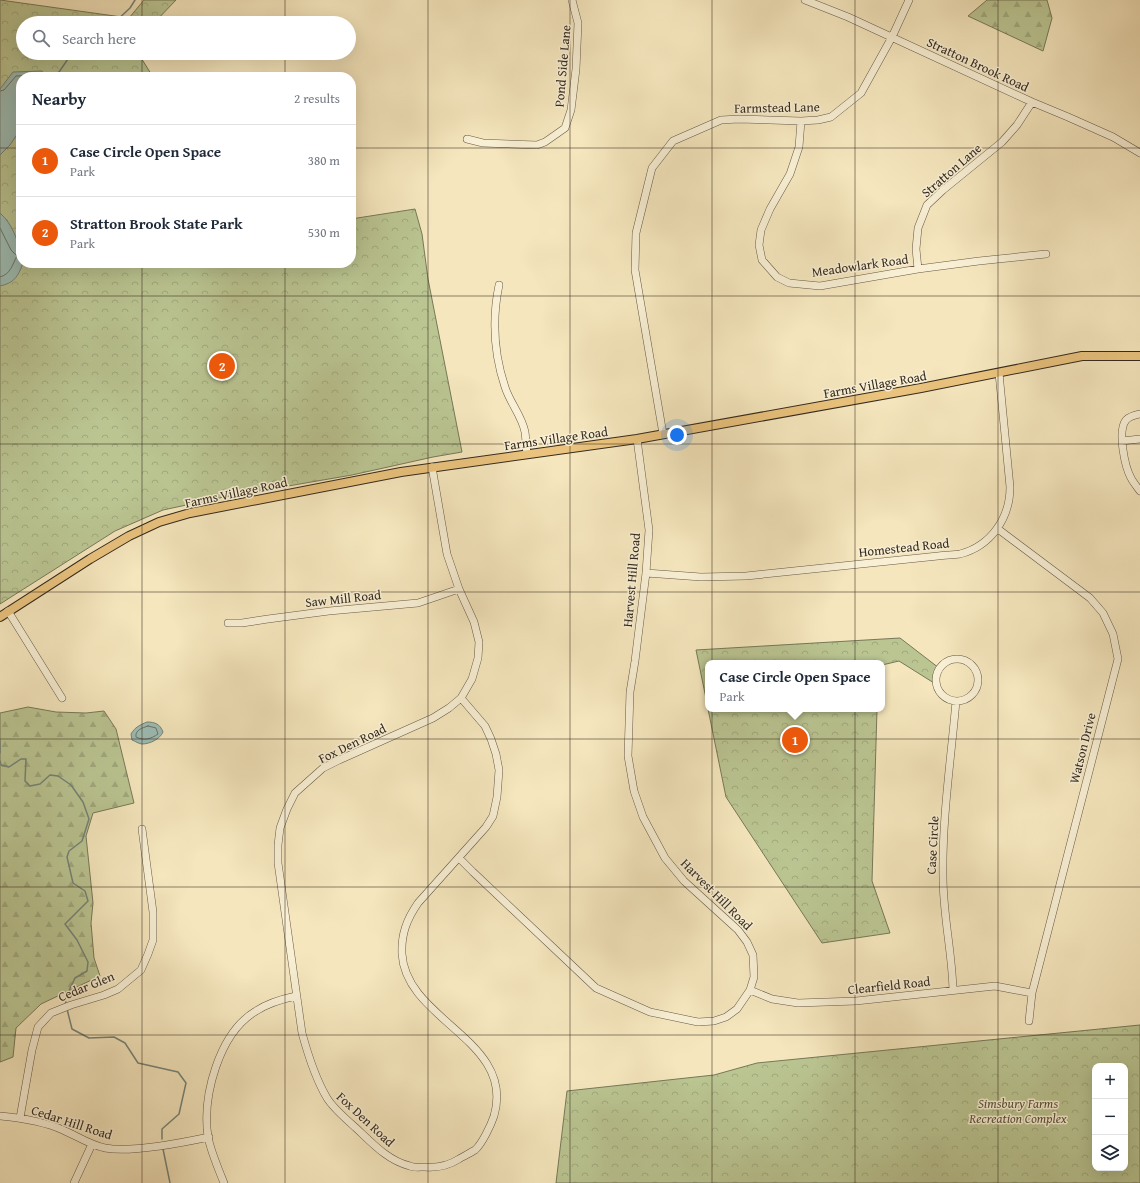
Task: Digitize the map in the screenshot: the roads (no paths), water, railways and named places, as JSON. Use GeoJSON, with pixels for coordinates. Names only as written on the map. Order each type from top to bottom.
{"type":"FeatureCollection","features":[{"type":"Feature","properties":{"kind":"main road","name":"Farms Village Road"},"geometry":{"type":"LineString","coordinates":[[0,616],[128,536],[159,522],[190,513],[393,474],[637,439],[999,374],[1082,356],[1140,356]]}},
{"type":"Feature","properties":{"kind":"street","name":"Pond Side Lane"},"geometry":{"type":"LineString","coordinates":[[467,139],[483,143],[537,145],[545,142],[565,128],[571,110],[578,38],[578,23],[572,0]]}},
{"type":"Feature","properties":{"kind":"street","name":"Stratton Brook Road"},"geometry":{"type":"LineString","coordinates":[[805,0],[892,37],[1032,102],[1113,137],[1140,152]]}},
{"type":"Feature","properties":{"kind":"street","name":"Farmstead Lane"},"geometry":{"type":"LineString","coordinates":[[663,434],[635,270],[636,234],[652,168],[673,140],[721,120],[739,119],[802,121],[818,120],[831,116],[861,93],[892,37],[909,0]]}},
{"type":"Feature","properties":{"kind":"street","name":"Stratton Lane"},"geometry":{"type":"LineString","coordinates":[[918,269],[916,249],[918,228],[927,204],[1002,142],[1017,125],[1032,102]]}},
{"type":"Feature","properties":{"kind":"street","name":"Meadowlark Road"},"geometry":{"type":"LineString","coordinates":[[802,121],[799,147],[790,174],[770,209],[761,230],[759,245],[762,260],[777,277],[789,283],[820,286],[980,260],[1046,254]]}},
{"type":"Feature","properties":{"kind":"street"},"geometry":{"type":"LineString","coordinates":[[499,285],[496,300],[494,332],[498,360],[505,389],[525,432],[527,454]]}},
{"type":"Feature","properties":{"kind":"street","name":"Homestead Road"},"geometry":{"type":"LineString","coordinates":[[646,573],[700,577],[746,576],[952,555],[970,550],[983,542],[998,529],[1009,504],[1010,487],[999,374]]}},
{"type":"Feature","properties":{"kind":"street"},"geometry":{"type":"LineString","coordinates":[[1140,414],[1126,420],[1123,426],[1122,434],[1122,441],[1130,477],[1140,491]]}},
{"type":"Feature","properties":{"kind":"street","name":"Harvest Hill Road"},"geometry":{"type":"LineString","coordinates":[[460,858],[596,988],[611,995],[650,1012],[698,1022],[714,1021],[726,1016],[737,1008],[750,990],[754,977],[754,964],[753,955],[747,942],[738,930],[684,881],[665,858],[643,817],[634,791],[628,756],[630,692],[636,661],[646,573],[648,522],[637,439]]}},
{"type":"Feature","properties":{"kind":"street"},"geometry":{"type":"LineString","coordinates":[[1122,441],[1140,439]]}},
{"type":"Feature","properties":{"kind":"street","name":"Fox Den Road"},"geometry":{"type":"LineString","coordinates":[[432,468],[447,554],[459,589],[474,622],[479,642],[478,658],[472,680],[461,698],[433,718],[324,768],[295,793],[280,828],[278,845],[280,882],[302,1033],[308,1056],[316,1076],[327,1099],[349,1122],[377,1148],[394,1160],[410,1167],[437,1168],[450,1165],[475,1149],[482,1142],[494,1116],[497,1099],[496,1084],[490,1068],[480,1052],[417,992],[407,976],[403,962],[402,943],[409,916],[415,907],[486,827],[492,816],[499,770],[496,754],[485,726],[461,698]]}},
{"type":"Feature","properties":{"kind":"street","name":"Watson Drive"},"geometry":{"type":"LineString","coordinates":[[998,529],[1090,598],[1103,613],[1113,634],[1118,659],[1032,993],[1029,1021]]}},
{"type":"Feature","properties":{"kind":"street","name":"Saw Mill Road"},"geometry":{"type":"LineString","coordinates":[[228,623],[242,623],[329,611],[418,603],[459,589]]}},
{"type":"Feature","properties":{"kind":"street"},"geometry":{"type":"LineString","coordinates":[[8,611],[62,698]]}},
{"type":"Feature","properties":{"kind":"street"},"geometry":{"type":"LineString","coordinates":[[960,659],[972,666],[978,678],[974,692],[969,697],[963,700],[956,700],[950,699],[940,691],[937,686],[936,679],[941,667],[946,662],[960,659]]}},
{"type":"Feature","properties":{"kind":"street","name":"Case Circle"},"geometry":{"type":"LineString","coordinates":[[953,990],[953,971],[943,873],[944,837],[956,700]]}},
{"type":"Feature","properties":{"kind":"street","name":"Cedar Glen"},"geometry":{"type":"LineString","coordinates":[[20,1118],[32,1050],[38,1027],[51,1013],[118,989],[141,970],[148,954],[153,940],[153,912],[142,829]]}},
{"type":"Feature","properties":{"kind":"street","name":"Clearfield Road"},"geometry":{"type":"LineString","coordinates":[[750,990],[772,999],[798,1003],[856,1001],[995,986],[1032,993]]}},
{"type":"Feature","properties":{"kind":"street"},"geometry":{"type":"LineString","coordinates":[[224,1183],[208,1137],[207,1109],[214,1071],[220,1055],[239,1027],[255,1011],[278,1001],[296,996]]}},
{"type":"Feature","properties":{"kind":"street","name":"Cedar Hill Road"},"geometry":{"type":"LineString","coordinates":[[0,1116],[20,1118],[62,1130],[92,1144],[117,1149],[134,1148],[208,1137]]}},
{"type":"Feature","properties":{"kind":"street"},"geometry":{"type":"LineString","coordinates":[[74,1183],[92,1144]]}},
{"type":"Feature","properties":{"kind":"water"},"geometry":{"type":"Polygon","coordinates":[[[42,71],[43,72],[16,72],[16,136],[10,145],[0,155],[0,89],[13,72],[42,71]]]}},
{"type":"Feature","properties":{"kind":"water"},"geometry":{"type":"Polygon","coordinates":[[[0,213],[9,223],[16,238],[16,268],[21,268],[15,279],[0,286],[0,213]]]}},
{"type":"Feature","properties":{"kind":"water"},"geometry":{"type":"Polygon","coordinates":[[[147,722],[159,725],[163,732],[162,735],[154,741],[145,744],[140,744],[132,740],[131,734],[134,730],[147,722]]]}},
{"type":"Feature","properties":{"kind":"waterway"},"geometry":{"type":"LineString","coordinates":[[121,16],[130,8],[135,0]]}},
{"type":"Feature","properties":{"kind":"waterway"},"geometry":{"type":"LineString","coordinates":[[59,72],[67,60]]}},
{"type":"Feature","properties":{"kind":"waterway"},"geometry":{"type":"LineString","coordinates":[[0,741],[0,753]]}},
{"type":"Feature","properties":{"kind":"waterway"},"geometry":{"type":"LineString","coordinates":[[0,761],[1,765],[9,767],[21,759],[26,759],[25,781],[30,786],[40,784],[50,775],[58,776],[71,785],[83,802],[89,819],[82,841],[69,851],[67,857],[73,883],[85,891],[88,901],[65,924],[77,940],[88,962],[87,971],[75,978],[65,999],[66,1004]]}},
{"type":"Feature","properties":{"kind":"waterway"},"geometry":{"type":"LineString","coordinates":[[67,1009],[72,1029],[89,1038],[114,1037],[125,1043],[138,1063],[178,1072],[186,1083],[179,1114],[162,1129],[162,1139]]}},
{"type":"Feature","properties":{"kind":"waterway"},"geometry":{"type":"LineString","coordinates":[[163,1149],[170,1183]]}},
{"type":"Feature","properties":{"kind":"place","name":"Stratton Brook State Park"},"geometry":{"type":"Point","coordinates":[222,366]}},
{"type":"Feature","properties":{"kind":"place","name":"Case Circle Open Space"},"geometry":{"type":"Point","coordinates":[795,740]}},
{"type":"Feature","properties":{"kind":"park label","name":"Simsbury Farms Recreation Complex"},"geometry":{"type":"Point","coordinates":[1018,1110]}}]}
